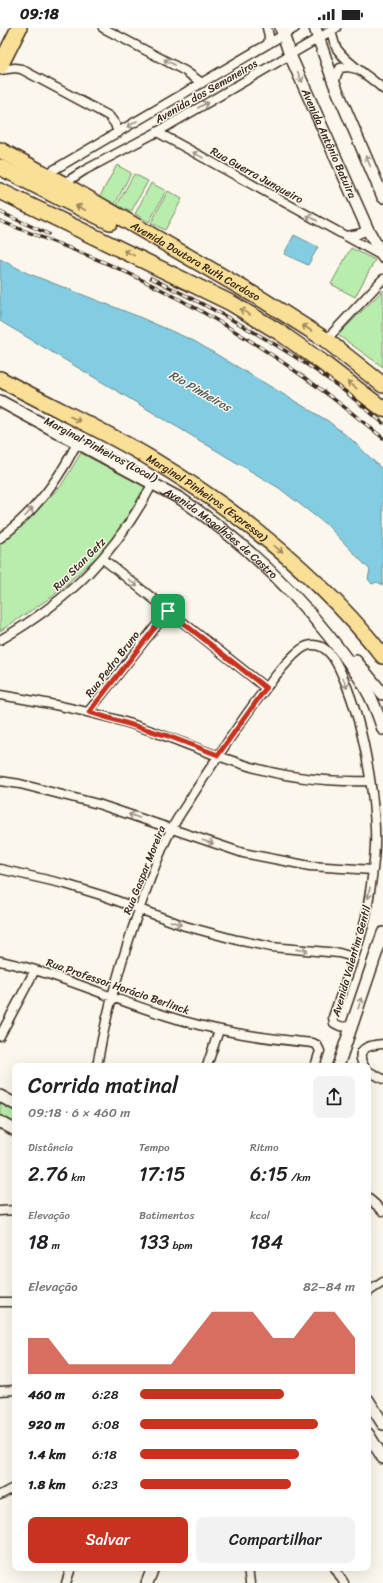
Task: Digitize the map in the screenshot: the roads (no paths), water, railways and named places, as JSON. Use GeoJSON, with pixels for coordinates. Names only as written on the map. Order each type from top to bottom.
{"type":"FeatureCollection","features":[{"type":"Feature","properties":{"kind":"highway"},"geometry":{"type":"LineString","coordinates":[[0,66],[19,28]]}},
{"type":"Feature","properties":{"kind":"highway","name":"Avenida Doutora Ruth Cardoso"},"geometry":{"type":"LineString","coordinates":[[0,150],[63,184],[168,246],[264,300],[326,340],[382,385]]}},
{"type":"Feature","properties":{"kind":"highway"},"geometry":{"type":"LineString","coordinates":[[0,166],[62,199],[147,240],[168,246]]}},
{"type":"Feature","properties":{"kind":"highway"},"geometry":{"type":"LineString","coordinates":[[0,191],[231,303],[279,332],[319,360],[383,409]]}},
{"type":"Feature","properties":{"kind":"highway","name":"Marginal Pinheiros (Expressa)"},"geometry":{"type":"LineString","coordinates":[[0,379],[152,459],[202,490],[244,521],[298,565],[340,605],[383,656]]}},
{"type":"Feature","properties":{"kind":"highway"},"geometry":{"type":"LineString","coordinates":[[0,397],[40,401]]}},
{"type":"Feature","properties":{"kind":"main road","name":"Avenida Antônio Batuira"},"geometry":{"type":"LineString","coordinates":[[282,32],[290,55],[368,230],[383,257]]}},
{"type":"Feature","properties":{"kind":"main road"},"geometry":{"type":"LineString","coordinates":[[317,33],[334,83],[383,197]]}},
{"type":"Feature","properties":{"kind":"main road","name":"Avenida Magalhães de Castro"},"geometry":{"type":"LineString","coordinates":[[0,397],[77,443],[181,499],[222,529],[256,558],[293,594],[323,629],[357,673],[374,705],[383,729]]}},
{"type":"Feature","properties":{"kind":"main road","name":"Marginal Pinheiros (Local)"},"geometry":{"type":"LineString","coordinates":[[0,397],[125,460],[196,502],[269,561],[291,583],[383,694]]}},
{"type":"Feature","properties":{"kind":"main road","name":"Avenida Valentim Gentil"},"geometry":{"type":"LineString","coordinates":[[339,1063],[383,936]]}},
{"type":"Feature","properties":{"kind":"main road"},"geometry":{"type":"LineString","coordinates":[[0,1096],[12,1102]]}},
{"type":"Feature","properties":{"kind":"main road"},"geometry":{"type":"LineString","coordinates":[[0,1122],[12,1128]]}},
{"type":"Feature","properties":{"kind":"main road"},"geometry":{"type":"LineString","coordinates":[[371,1405],[383,1424]]}},
{"type":"Feature","properties":{"kind":"main road"},"geometry":{"type":"LineString","coordinates":[[371,1440],[383,1458]]}},
{"type":"Feature","properties":{"kind":"main road"},"geometry":{"type":"LineString","coordinates":[[147,1583],[152,1571]]}},
{"type":"Feature","properties":{"kind":"street"},"geometry":{"type":"LineString","coordinates":[[104,28],[185,71],[202,83]]}},
{"type":"Feature","properties":{"kind":"street"},"geometry":{"type":"LineString","coordinates":[[267,28],[269,36],[268,44]]}},
{"type":"Feature","properties":{"kind":"street","name":"Avenida dos Semaneiros"},"geometry":{"type":"LineString","coordinates":[[45,175],[268,44],[282,32],[295,28]]}},
{"type":"Feature","properties":{"kind":"street"},"geometry":{"type":"LineString","coordinates":[[334,30],[337,49],[357,69],[376,81],[383,88]]}},
{"type":"Feature","properties":{"kind":"street","name":"Avenida dos Semaneiros"},"geometry":{"type":"LineString","coordinates":[[63,184],[85,170],[157,132],[290,55],[317,33],[334,30]]}},
{"type":"Feature","properties":{"kind":"street"},"geometry":{"type":"LineString","coordinates":[[334,83],[340,68],[348,67],[357,69]]}},
{"type":"Feature","properties":{"kind":"street"},"geometry":{"type":"LineString","coordinates":[[0,70],[15,68],[21,69],[109,116],[116,124],[118,133]]}},
{"type":"Feature","properties":{"kind":"street","name":"Rua Guerra Junqueiro"},"geometry":{"type":"LineString","coordinates":[[157,132],[383,257]]}},
{"type":"Feature","properties":{"kind":"street"},"geometry":{"type":"LineString","coordinates":[[74,159],[85,170]]}},
{"type":"Feature","properties":{"kind":"street"},"geometry":{"type":"LineString","coordinates":[[346,236],[358,234],[368,230]]}},
{"type":"Feature","properties":{"kind":"street"},"geometry":{"type":"LineString","coordinates":[[326,340],[383,279]]}},
{"type":"Feature","properties":{"kind":"street"},"geometry":{"type":"LineString","coordinates":[[0,538],[22,519],[52,486],[68,461],[77,443]]}},
{"type":"Feature","properties":{"kind":"street","name":"Rua Stan Getz"},"geometry":{"type":"LineString","coordinates":[[0,640],[54,605],[103,559],[130,523],[153,484]]}},
{"type":"Feature","properties":{"kind":"street"},"geometry":{"type":"LineString","coordinates":[[103,559],[266,688]]}},
{"type":"Feature","properties":{"kind":"street","name":"Rua Pedro Bruno"},"geometry":{"type":"LineString","coordinates":[[89,712],[168,611]]}},
{"type":"Feature","properties":{"kind":"street","name":"Rua Gaspar Moreira"},"geometry":{"type":"LineString","coordinates":[[98,1063],[111,996],[139,910],[159,855],[171,830],[218,755],[266,688],[301,648],[315,645],[326,649]]}},
{"type":"Feature","properties":{"kind":"street","name":"Avenida Valentim Gentil"},"geometry":{"type":"LineString","coordinates":[[326,649],[340,669],[362,732],[369,764],[375,820],[373,870],[366,918],[333,1017],[334,1023],[337,1026],[346,1027],[352,1025]]}},
{"type":"Feature","properties":{"kind":"street"},"geometry":{"type":"LineString","coordinates":[[0,695],[89,712],[168,736],[242,764],[280,774],[319,780],[370,781]]}},
{"type":"Feature","properties":{"kind":"street"},"geometry":{"type":"LineString","coordinates":[[0,781],[20,784],[98,804],[243,854],[310,866],[373,870]]}},
{"type":"Feature","properties":{"kind":"street"},"geometry":{"type":"LineString","coordinates":[[0,869],[65,884],[104,896],[184,926],[237,940],[271,947],[339,953],[354,957]]}},
{"type":"Feature","properties":{"kind":"street","name":"Rua Professor Horácio Berlinck"},"geometry":{"type":"LineString","coordinates":[[0,961],[56,976],[164,1015],[219,1030],[313,1043],[317,1045],[320,1051],[315,1063]]}},
{"type":"Feature","properties":{"kind":"street"},"geometry":{"type":"LineString","coordinates":[[0,1036],[35,970]]}},
{"type":"Feature","properties":{"kind":"street"},"geometry":{"type":"LineString","coordinates":[[208,1063],[219,1030]]}},
{"type":"Feature","properties":{"kind":"street"},"geometry":{"type":"LineString","coordinates":[[362,1063],[360,1054],[369,1046],[383,1044]]}},
{"type":"Feature","properties":{"kind":"street"},"geometry":{"type":"LineString","coordinates":[[371,1073],[383,1080]]}},
{"type":"Feature","properties":{"kind":"street"},"geometry":{"type":"LineString","coordinates":[[371,1201],[383,1211]]}},
{"type":"Feature","properties":{"kind":"street"},"geometry":{"type":"LineString","coordinates":[[0,1211],[12,1210]]}},
{"type":"Feature","properties":{"kind":"street"},"geometry":{"type":"LineString","coordinates":[[371,1290],[383,1282]]}},
{"type":"Feature","properties":{"kind":"street"},"geometry":{"type":"LineString","coordinates":[[0,1302],[12,1302]]}},
{"type":"Feature","properties":{"kind":"street"},"geometry":{"type":"LineString","coordinates":[[0,1391],[12,1390]]}},
{"type":"Feature","properties":{"kind":"street"},"geometry":{"type":"LineString","coordinates":[[0,1495],[12,1489]]}},
{"type":"Feature","properties":{"kind":"street"},"geometry":{"type":"LineString","coordinates":[[66,1583],[70,1571]]}},
{"type":"Feature","properties":{"kind":"street"},"geometry":{"type":"LineString","coordinates":[[248,1571],[250,1583]]}},
{"type":"Feature","properties":{"kind":"street"},"geometry":{"type":"LineString","coordinates":[[337,1571],[344,1583]]}},
{"type":"Feature","properties":{"kind":"water"},"geometry":{"type":"Polygon","coordinates":[[[294,235],[318,247],[308,265],[284,254],[294,235]]]}},
{"type":"Feature","properties":{"kind":"water","name":"Rio Pinheiros"},"geometry":{"type":"Polygon","coordinates":[[[0,259],[27,273],[137,316],[194,341],[328,421],[352,440],[383,470],[383,585],[377,582],[372,584],[368,579],[370,570],[328,526],[279,488],[0,321],[0,259]]]}},
{"type":"Feature","properties":{"kind":"railway"},"geometry":{"type":"LineString","coordinates":[[0,212],[48,234]]}},
{"type":"Feature","properties":{"kind":"railway"},"geometry":{"type":"LineString","coordinates":[[0,221],[116,267],[198,310],[231,329],[293,370],[354,414],[383,438]]}},
{"type":"Feature","properties":{"kind":"railway"},"geometry":{"type":"LineString","coordinates":[[151,278],[223,315],[293,356],[338,386],[383,423]]}}]}
